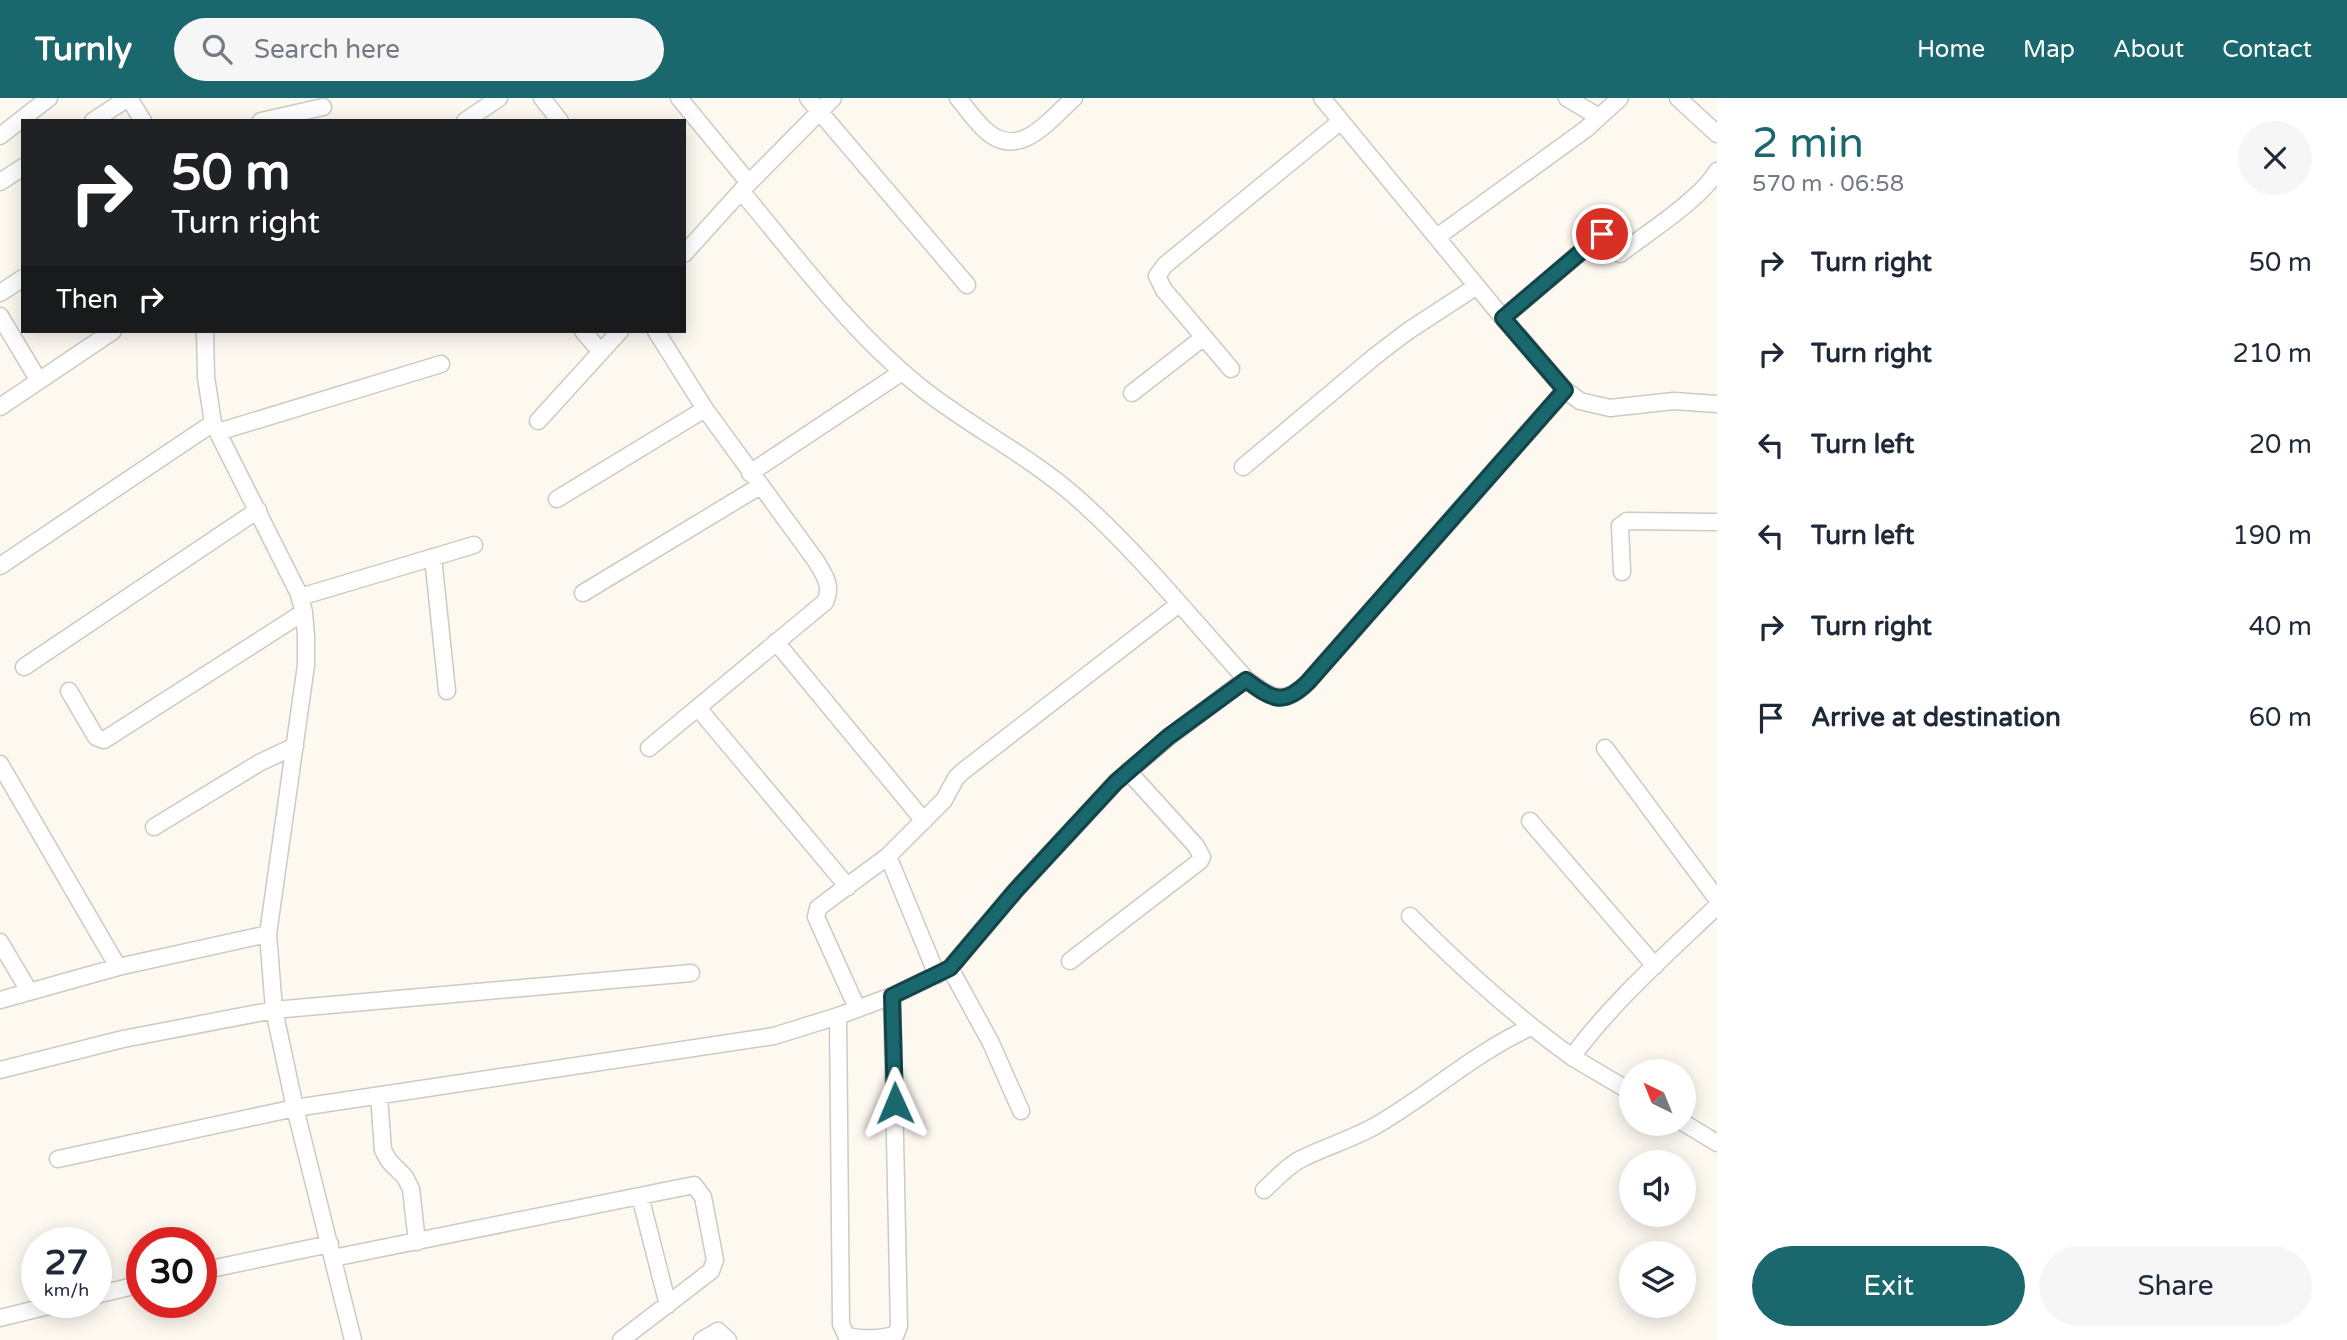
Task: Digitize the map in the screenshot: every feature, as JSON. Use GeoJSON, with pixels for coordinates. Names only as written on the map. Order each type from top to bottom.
{"type":"FeatureCollection","features":[{"type":"Feature","properties":{"kind":"street"},"geometry":{"type":"LineString","coordinates":[[22,119],[49,98]]}},
{"type":"Feature","properties":{"kind":"street"},"geometry":{"type":"LineString","coordinates":[[96,119],[129,98],[142,119]]}},
{"type":"Feature","properties":{"kind":"street"},"geometry":{"type":"LineString","coordinates":[[468,119],[499,98]]}},
{"type":"Feature","properties":{"kind":"street"},"geometry":{"type":"LineString","coordinates":[[542,98],[558,119]]}},
{"type":"Feature","properties":{"kind":"street"},"geometry":{"type":"LineString","coordinates":[[679,98],[814,279],[880,351],[926,391],[1025,456],[1059,483],[1141,562],[1246,680],[1277,698],[1286,698],[1299,691],[1565,390]]}},
{"type":"Feature","properties":{"kind":"street"},"geometry":{"type":"LineString","coordinates":[[808,98],[967,285]]}},
{"type":"Feature","properties":{"kind":"street"},"geometry":{"type":"LineString","coordinates":[[686,252],[745,187],[833,98]]}},
{"type":"Feature","properties":{"kind":"street"},"geometry":{"type":"LineString","coordinates":[[958,98],[985,130],[1004,142],[1027,140],[1074,98]]}},
{"type":"Feature","properties":{"kind":"street"},"geometry":{"type":"LineString","coordinates":[[1322,98],[1565,390],[1580,401],[1610,408],[1674,401],[1717,404]]}},
{"type":"Feature","properties":{"kind":"street"},"geometry":{"type":"LineString","coordinates":[[1567,98],[1599,117]]}},
{"type":"Feature","properties":{"kind":"street"},"geometry":{"type":"LineString","coordinates":[[1437,237],[1599,117],[1620,98]]}},
{"type":"Feature","properties":{"kind":"street"},"geometry":{"type":"LineString","coordinates":[[1678,98],[1717,134]]}},
{"type":"Feature","properties":{"kind":"street"},"geometry":{"type":"LineString","coordinates":[[270,119],[323,107]]}},
{"type":"Feature","properties":{"kind":"street"},"geometry":{"type":"LineString","coordinates":[[0,136],[21,120]]}},
{"type":"Feature","properties":{"kind":"street"},"geometry":{"type":"LineString","coordinates":[[1231,369],[1164,290],[1157,276],[1165,265],[1341,121]]}},
{"type":"Feature","properties":{"kind":"street"},"geometry":{"type":"LineString","coordinates":[[0,182],[21,168]]}},
{"type":"Feature","properties":{"kind":"street"},"geometry":{"type":"LineString","coordinates":[[1620,254],[1687,203],[1717,171]]}},
{"type":"Feature","properties":{"kind":"street"},"geometry":{"type":"LineString","coordinates":[[1503,318],[1602,234]]}},
{"type":"Feature","properties":{"kind":"street"},"geometry":{"type":"LineString","coordinates":[[0,293],[21,279]]}},
{"type":"Feature","properties":{"kind":"street"},"geometry":{"type":"LineString","coordinates":[[1243,467],[1374,357],[1477,286]]}},
{"type":"Feature","properties":{"kind":"street"},"geometry":{"type":"LineString","coordinates":[[0,316],[39,381]]}},
{"type":"Feature","properties":{"kind":"street"},"geometry":{"type":"LineString","coordinates":[[0,407],[110,333]]}},
{"type":"Feature","properties":{"kind":"street"},"geometry":{"type":"LineString","coordinates":[[205,333],[206,377],[216,427],[287,567],[302,604],[306,665],[268,934],[274,1010],[295,1108],[352,1340]]}},
{"type":"Feature","properties":{"kind":"street"},"geometry":{"type":"LineString","coordinates":[[585,333],[600,351]]}},
{"type":"Feature","properties":{"kind":"street"},"geometry":{"type":"LineString","coordinates":[[538,421],[618,333]]}},
{"type":"Feature","properties":{"kind":"street"},"geometry":{"type":"LineString","coordinates":[[649,748],[825,602],[830,593],[828,582],[816,561],[705,409],[657,333]]}},
{"type":"Feature","properties":{"kind":"street"},"geometry":{"type":"LineString","coordinates":[[1132,393],[1204,337]]}},
{"type":"Feature","properties":{"kind":"street"},"geometry":{"type":"LineString","coordinates":[[0,566],[216,427],[441,364]]}},
{"type":"Feature","properties":{"kind":"street"},"geometry":{"type":"LineString","coordinates":[[583,593],[755,479],[902,372]]}},
{"type":"Feature","properties":{"kind":"street"},"geometry":{"type":"LineString","coordinates":[[557,499],[705,409]]}},
{"type":"Feature","properties":{"kind":"street"},"geometry":{"type":"LineString","coordinates":[[24,667],[258,510]]}},
{"type":"Feature","properties":{"kind":"street"},"geometry":{"type":"LineString","coordinates":[[1622,572],[1620,526],[1627,521],[1717,522]]}},
{"type":"Feature","properties":{"kind":"street"},"geometry":{"type":"LineString","coordinates":[[69,691],[96,737],[104,740],[302,604],[474,545]]}},
{"type":"Feature","properties":{"kind":"street"},"geometry":{"type":"LineString","coordinates":[[433,557],[447,691]]}},
{"type":"Feature","properties":{"kind":"street"},"geometry":{"type":"LineString","coordinates":[[857,1008],[816,913],[822,904],[888,856],[949,794],[956,778],[962,772],[1179,604]]}},
{"type":"Feature","properties":{"kind":"street"},"geometry":{"type":"LineString","coordinates":[[776,642],[923,821]]}},
{"type":"Feature","properties":{"kind":"street"},"geometry":{"type":"LineString","coordinates":[[58,1159],[295,1108],[774,1036],[892,996],[944,972],[1116,782],[1168,737],[1246,680]]}},
{"type":"Feature","properties":{"kind":"street"},"geometry":{"type":"LineString","coordinates":[[698,708],[848,887]]}},
{"type":"Feature","properties":{"kind":"street"},"geometry":{"type":"LineString","coordinates":[[154,827],[259,764],[295,746]]}},
{"type":"Feature","properties":{"kind":"street"},"geometry":{"type":"LineString","coordinates":[[1605,748],[1717,899]]}},
{"type":"Feature","properties":{"kind":"street"},"geometry":{"type":"LineString","coordinates":[[0,764],[118,967]]}},
{"type":"Feature","properties":{"kind":"street"},"geometry":{"type":"LineString","coordinates":[[1070,961],[1202,858],[1196,846],[1128,771]]}},
{"type":"Feature","properties":{"kind":"street"},"geometry":{"type":"LineString","coordinates":[[1530,821],[1655,966]]}},
{"type":"Feature","properties":{"kind":"street"},"geometry":{"type":"LineString","coordinates":[[888,856],[944,972],[991,1043],[1021,1111]]}},
{"type":"Feature","properties":{"kind":"street"},"geometry":{"type":"LineString","coordinates":[[1572,1057],[1585,1039],[1655,966],[1717,906]]}},
{"type":"Feature","properties":{"kind":"street"},"geometry":{"type":"LineString","coordinates":[[1410,916],[1484,987],[1531,1027],[1572,1057],[1619,1085]]}},
{"type":"Feature","properties":{"kind":"street"},"geometry":{"type":"LineString","coordinates":[[0,1000],[118,967],[268,934]]}},
{"type":"Feature","properties":{"kind":"street"},"geometry":{"type":"LineString","coordinates":[[0,942],[29,991]]}},
{"type":"Feature","properties":{"kind":"street"},"geometry":{"type":"LineString","coordinates":[[0,1070],[123,1039],[274,1010],[691,973]]}},
{"type":"Feature","properties":{"kind":"street"},"geometry":{"type":"LineString","coordinates":[[838,1016],[841,1324],[846,1335],[853,1339],[889,1337],[896,1334],[899,1326],[892,996]]}},
{"type":"Feature","properties":{"kind":"street"},"geometry":{"type":"LineString","coordinates":[[1264,1190],[1300,1160],[1375,1126],[1479,1056],[1531,1027]]}},
{"type":"Feature","properties":{"kind":"street"},"geometry":{"type":"LineString","coordinates":[[379,1096],[383,1150],[389,1161],[405,1177],[411,1189],[417,1242]]}},
{"type":"Feature","properties":{"kind":"street"},"geometry":{"type":"LineString","coordinates":[[1696,1130],[1717,1143]]}},
{"type":"Feature","properties":{"kind":"street"},"geometry":{"type":"LineString","coordinates":[[217,1269],[331,1251],[417,1242],[694,1185],[703,1197],[715,1260],[711,1271],[621,1340]]}},
{"type":"Feature","properties":{"kind":"street"},"geometry":{"type":"LineString","coordinates":[[640,1196],[668,1305]]}},
{"type":"Feature","properties":{"kind":"street"},"geometry":{"type":"LineString","coordinates":[[0,1318],[21,1313]]}},
{"type":"Feature","properties":{"kind":"street"},"geometry":{"type":"LineString","coordinates":[[702,1340],[718,1332],[728,1340]]}},
{"type":"Feature","properties":{"kind":"route"},"geometry":{"type":"LineString","coordinates":[[895,1103],[892,996],[950,968],[1080,820],[1116,782],[1168,737],[1246,680],[1277,698],[1286,698],[1308,682],[1565,390],[1503,318],[1602,234]]}}]}
